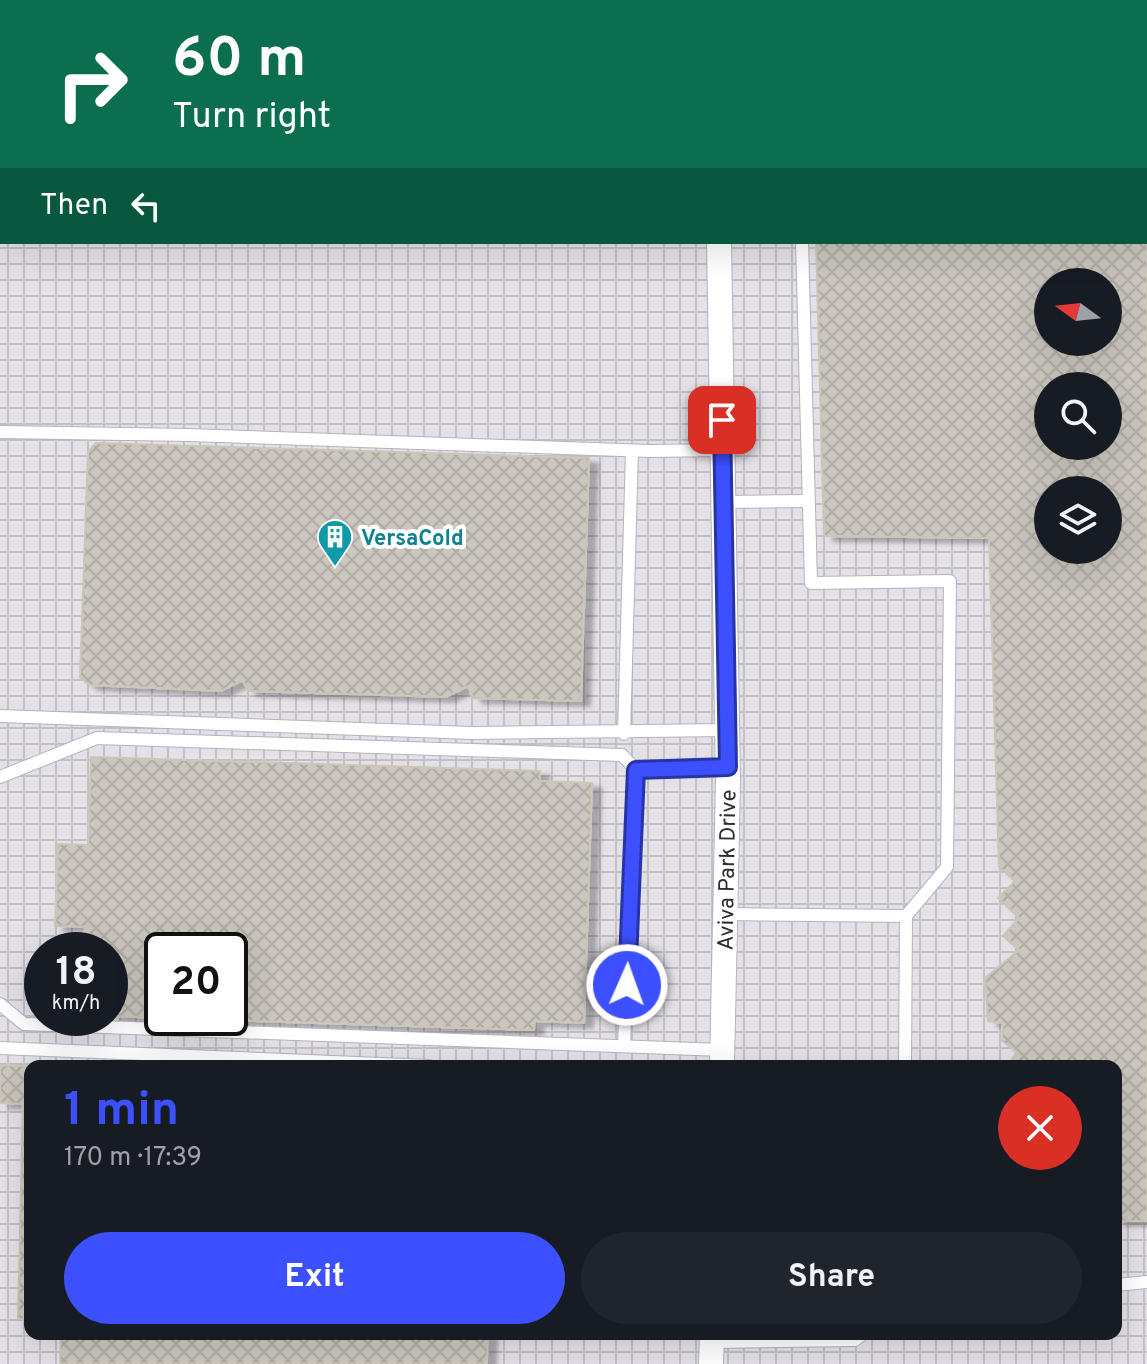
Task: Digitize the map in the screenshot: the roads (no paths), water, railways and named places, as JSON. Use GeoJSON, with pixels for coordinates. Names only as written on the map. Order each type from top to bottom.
{"type":"FeatureCollection","features":[{"type":"Feature","properties":{"kind":"street","name":"Aviva Park Drive"},"geometry":{"type":"LineString","coordinates":[[719,244],[728,767],[722,1058]]}},
{"type":"Feature","properties":{"kind":"lane"},"geometry":{"type":"LineString","coordinates":[[802,244],[806,501],[811,583],[950,581],[947,867],[906,916],[905,1060]]}},
{"type":"Feature","properties":{"kind":"lane"},"geometry":{"type":"LineString","coordinates":[[0,432],[189,435],[632,451],[723,450]]}},
{"type":"Feature","properties":{"kind":"lane"},"geometry":{"type":"LineString","coordinates":[[624,734],[632,451]]}},
{"type":"Feature","properties":{"kind":"lane"},"geometry":{"type":"LineString","coordinates":[[724,502],[806,501]]}},
{"type":"Feature","properties":{"kind":"lane"},"geometry":{"type":"LineString","coordinates":[[0,716],[472,733],[624,734],[727,730]]}},
{"type":"Feature","properties":{"kind":"lane"},"geometry":{"type":"LineString","coordinates":[[0,777],[97,738],[622,755],[636,770],[624,1046]]}},
{"type":"Feature","properties":{"kind":"lane"},"geometry":{"type":"LineString","coordinates":[[636,770],[728,767]]}},
{"type":"Feature","properties":{"kind":"lane"},"geometry":{"type":"LineString","coordinates":[[725,914],[906,916]]}},
{"type":"Feature","properties":{"kind":"lane"},"geometry":{"type":"LineString","coordinates":[[0,1004],[24,1024],[624,1046],[722,1058]]}},
{"type":"Feature","properties":{"kind":"lane"},"geometry":{"type":"LineString","coordinates":[[0,1048],[286,1060]]}},
{"type":"Feature","properties":{"kind":"lane"},"geometry":{"type":"LineString","coordinates":[[1122,1284],[1147,1282]]}},
{"type":"Feature","properties":{"kind":"lane"},"geometry":{"type":"LineString","coordinates":[[712,1347],[855,1340]]}},
{"type":"Feature","properties":{"kind":"place","name":"VersaCold"},"geometry":{"type":"Point","coordinates":[335,568]}}]}
